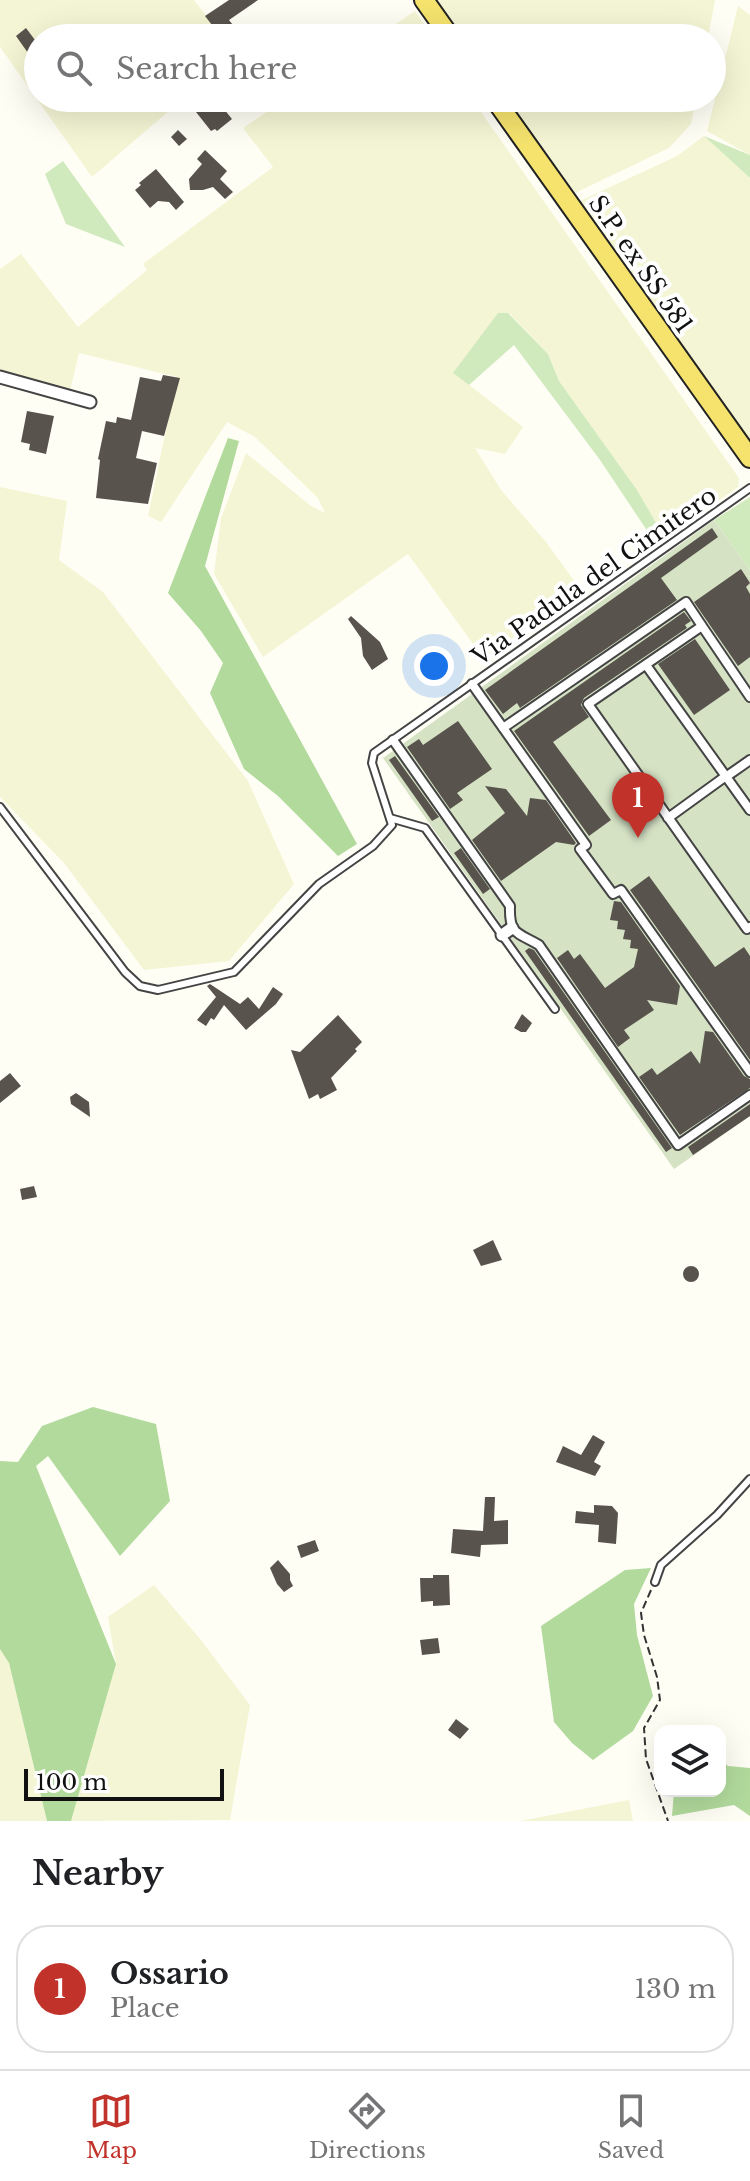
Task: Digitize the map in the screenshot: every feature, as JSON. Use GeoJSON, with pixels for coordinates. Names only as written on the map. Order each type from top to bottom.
{"type":"FeatureCollection","features":[{"type":"Feature","properties":{"kind":"main road"},"geometry":{"type":"LineString","coordinates":[[424,0],[441,24]]}},
{"type":"Feature","properties":{"kind":"main road","name":"S.P. ex SS 581"},"geometry":{"type":"LineString","coordinates":[[504,112],[750,458]]}},
{"type":"Feature","properties":{"kind":"street"},"geometry":{"type":"LineString","coordinates":[[0,377],[90,402]]}},
{"type":"Feature","properties":{"kind":"street"},"geometry":{"type":"LineString","coordinates":[[503,728],[686,602],[750,697]]}},
{"type":"Feature","properties":{"kind":"street"},"geometry":{"type":"LineString","coordinates":[[702,626],[588,704],[747,929],[750,927]]}},
{"type":"Feature","properties":{"kind":"street"},"geometry":{"type":"LineString","coordinates":[[646,665],[728,775],[750,810]]}},
{"type":"Feature","properties":{"kind":"street"},"geometry":{"type":"LineString","coordinates":[[472,684],[586,845],[580,849],[613,894],[621,890],[750,1072]]}},
{"type":"Feature","properties":{"kind":"street"},"geometry":{"type":"LineString","coordinates":[[393,740],[510,906],[507,931],[539,945],[678,1145],[750,1095]]}},
{"type":"Feature","properties":{"kind":"street"},"geometry":{"type":"LineString","coordinates":[[668,818],[750,760]]}},
{"type":"Feature","properties":{"kind":"lane","name":"Via Padula del Cimitero"},"geometry":{"type":"LineString","coordinates":[[390,818],[372,763],[374,753],[750,488]]}},
{"type":"Feature","properties":{"kind":"lane"},"geometry":{"type":"LineString","coordinates":[[0,807],[125,972],[140,986],[158,990],[234,972],[319,884],[373,846],[392,825],[390,818]]}},
{"type":"Feature","properties":{"kind":"lane"},"geometry":{"type":"LineString","coordinates":[[390,818],[425,828],[507,931],[555,1009]]}},
{"type":"Feature","properties":{"kind":"lane"},"geometry":{"type":"LineString","coordinates":[[655,1582],[661,1565],[717,1515],[750,1479]]}},
{"type":"Feature","properties":{"kind":"path"},"geometry":{"type":"LineString","coordinates":[[655,1582],[641,1613],[660,1700],[644,1728],[646,1759],[668,1821]]}},
{"type":"Feature","properties":{"kind":"green space"},"geometry":{"type":"Polygon","coordinates":[[[0,0],[194,0],[212,24],[24,24],[24,81],[0,47],[0,0]]]}},
{"type":"Feature","properties":{"kind":"green space"},"geometry":{"type":"Polygon","coordinates":[[[437,0],[715,0],[711,24],[454,24],[437,0]]]}},
{"type":"Feature","properties":{"kind":"green space"},"geometry":{"type":"Polygon","coordinates":[[[738,6],[750,15],[750,155],[707,131],[712,112],[726,112],[726,54],[738,6]]]}},
{"type":"Feature","properties":{"kind":"green space"},"geometry":{"type":"Polygon","coordinates":[[[415,11],[424,24],[396,24],[415,11]]]}},
{"type":"Feature","properties":{"kind":"green space"},"geometry":{"type":"Polygon","coordinates":[[[46,112],[168,112],[92,177],[46,112]]]}},
{"type":"Feature","properties":{"kind":"green space"},"geometry":{"type":"Polygon","coordinates":[[[266,112],[481,112],[739,478],[738,487],[665,538],[637,490],[559,381],[548,354],[510,314],[499,313],[454,373],[523,427],[505,454],[475,448],[501,490],[546,542],[580,589],[484,659],[408,554],[263,657],[214,574],[221,518],[246,453],[311,506],[325,513],[318,498],[255,437],[227,422],[161,522],[148,516],[177,377],[79,353],[70,391],[0,370],[0,269],[21,254],[78,327],[147,270],[143,264],[273,167],[243,128],[266,112]]]}},
{"type":"Feature","properties":{"kind":"green space"},"geometry":{"type":"Polygon","coordinates":[[[517,112],[693,112],[691,124],[669,148],[575,193],[517,112]]]}},
{"type":"Feature","properties":{"kind":"green space"},"geometry":{"type":"Polygon","coordinates":[[[704,136],[750,178],[750,444],[580,201],[677,156],[704,136]]]}},
{"type":"Feature","properties":{"kind":"green space"},"geometry":{"type":"Polygon","coordinates":[[[704,136],[750,155],[750,178],[704,136]]]}},
{"type":"Feature","properties":{"kind":"green space"},"geometry":{"type":"Polygon","coordinates":[[[63,161],[125,247],[66,224],[45,174],[63,161]]]}},
{"type":"Feature","properties":{"kind":"green space"},"geometry":{"type":"Polygon","coordinates":[[[498,313],[508,313],[548,354],[559,381],[637,490],[665,538],[654,541],[600,460],[514,345],[469,385],[453,373],[498,313]]]}},
{"type":"Feature","properties":{"kind":"green space"},"geometry":{"type":"Polygon","coordinates":[[[228,438],[239,441],[205,566],[357,844],[338,856],[278,796],[244,769],[210,693],[223,663],[201,631],[168,593],[228,438]]]}},
{"type":"Feature","properties":{"kind":"green space"},"geometry":{"type":"Polygon","coordinates":[[[0,487],[67,501],[59,560],[103,592],[248,781],[294,884],[229,961],[144,970],[64,863],[0,797],[0,487]]]}},
{"type":"Feature","properties":{"kind":"green space"},"geometry":{"type":"Polygon","coordinates":[[[750,497],[750,570],[714,520],[750,497]]]}},
{"type":"Feature","properties":{"kind":"green space"},"geometry":{"type":"Polygon","coordinates":[[[714,520],[750,570],[750,1116],[674,1169],[383,758],[714,520]]]}},
{"type":"Feature","properties":{"kind":"green space"},"geometry":{"type":"Polygon","coordinates":[[[93,1407],[156,1424],[170,1501],[120,1556],[48,1456],[36,1466],[116,1664],[71,1821],[47,1821],[9,1663],[0,1649],[0,1461],[18,1462],[42,1426],[93,1407]]]}},
{"type":"Feature","properties":{"kind":"green space"},"geometry":{"type":"Polygon","coordinates":[[[651,1568],[634,1604],[637,1635],[653,1696],[633,1731],[593,1760],[572,1743],[554,1722],[541,1626],[625,1570],[651,1568]]]}},
{"type":"Feature","properties":{"kind":"green space"},"geometry":{"type":"Polygon","coordinates":[[[154,1585],[250,1705],[230,1820],[71,1821],[116,1664],[108,1617],[154,1585]]]}},
{"type":"Feature","properties":{"kind":"green space"},"geometry":{"type":"Polygon","coordinates":[[[0,1649],[9,1663],[47,1821],[0,1821],[0,1649]]]}},
{"type":"Feature","properties":{"kind":"green space"},"geometry":{"type":"Polygon","coordinates":[[[726,1764],[750,1768],[750,1816],[734,1805],[672,1816],[674,1797],[726,1797],[726,1764]]]}},
{"type":"Feature","properties":{"kind":"green space"},"geometry":{"type":"Polygon","coordinates":[[[629,1800],[633,1821],[520,1821],[629,1800]]]}},
{"type":"Feature","properties":{"kind":"building"},"geometry":{"type":"Polygon","coordinates":[[[229,0],[258,0],[229,20],[232,24],[211,24],[205,16],[229,0]]]}},
{"type":"Feature","properties":{"kind":"building"},"geometry":{"type":"Polygon","coordinates":[[[24,30],[24,47],[16,36],[24,30]]]}},
{"type":"Feature","properties":{"kind":"building"},"geometry":{"type":"Polygon","coordinates":[[[196,112],[226,112],[232,119],[217,131],[211,131],[196,112]]]}},
{"type":"Feature","properties":{"kind":"building"},"geometry":{"type":"Polygon","coordinates":[[[178,130],[187,139],[179,146],[171,137],[178,130]]]}},
{"type":"Feature","properties":{"kind":"building"},"geometry":{"type":"Polygon","coordinates":[[[205,150],[227,171],[220,179],[233,192],[225,199],[213,187],[190,190],[189,179],[202,164],[197,159],[205,150]]]}},
{"type":"Feature","properties":{"kind":"building"},"geometry":{"type":"Polygon","coordinates":[[[156,169],[184,202],[176,210],[169,202],[158,201],[150,208],[135,190],[156,169]]]}},
{"type":"Feature","properties":{"kind":"building"},"geometry":{"type":"Polygon","coordinates":[[[163,375],[180,378],[164,436],[142,431],[136,458],[157,463],[148,504],[96,498],[98,459],[106,421],[116,423],[117,417],[131,420],[140,377],[161,381],[163,375]]]}},
{"type":"Feature","properties":{"kind":"building"},"geometry":{"type":"Polygon","coordinates":[[[27,411],[54,416],[46,454],[29,450],[30,444],[21,442],[27,411]]]}},
{"type":"Feature","properties":{"kind":"building"},"geometry":{"type":"Polygon","coordinates":[[[712,528],[718,537],[661,578],[677,600],[520,708],[517,703],[503,714],[485,690],[712,528]]]}},
{"type":"Feature","properties":{"kind":"building"},"geometry":{"type":"Polygon","coordinates":[[[741,569],[750,583],[746,587],[750,594],[750,657],[738,666],[694,602],[741,569]]]}},
{"type":"Feature","properties":{"kind":"building"},"geometry":{"type":"Polygon","coordinates":[[[684,612],[691,621],[685,625],[687,628],[584,698],[581,705],[589,717],[553,742],[611,820],[589,836],[514,731],[684,612]]]}},
{"type":"Feature","properties":{"kind":"building"},"geometry":{"type":"Polygon","coordinates":[[[351,616],[380,642],[388,659],[372,670],[363,656],[361,638],[348,619],[351,616]]]}},
{"type":"Feature","properties":{"kind":"building"},"geometry":{"type":"Polygon","coordinates":[[[695,639],[730,690],[694,715],[658,664],[695,639]]]}},
{"type":"Feature","properties":{"kind":"building"},"geometry":{"type":"Polygon","coordinates":[[[458,721],[492,769],[457,793],[463,800],[450,809],[407,747],[419,739],[423,745],[458,721]]]}},
{"type":"Feature","properties":{"kind":"building"},"geometry":{"type":"Polygon","coordinates":[[[395,756],[439,817],[432,821],[389,760],[395,756]]]}},
{"type":"Feature","properties":{"kind":"building"},"geometry":{"type":"Polygon","coordinates":[[[485,786],[506,789],[527,816],[530,798],[546,800],[576,843],[556,842],[501,881],[472,840],[505,813],[485,786]]]}},
{"type":"Feature","properties":{"kind":"building"},"geometry":{"type":"Polygon","coordinates":[[[461,848],[490,889],[483,894],[454,853],[461,848]]]}},
{"type":"Feature","properties":{"kind":"building"},"geometry":{"type":"Polygon","coordinates":[[[649,876],[715,967],[744,947],[750,956],[750,1060],[630,890],[649,876]]]}},
{"type":"Feature","properties":{"kind":"building"},"geometry":{"type":"Polygon","coordinates":[[[614,901],[621,902],[680,986],[677,1005],[647,1000],[654,1010],[624,1030],[630,1038],[618,1047],[557,958],[568,950],[574,959],[580,954],[605,988],[634,967],[638,949],[630,948],[631,940],[623,939],[625,930],[617,929],[618,921],[610,920],[614,901]]]}},
{"type":"Feature","properties":{"kind":"building"},"geometry":{"type":"Polygon","coordinates":[[[529,948],[534,950],[672,1148],[666,1152],[525,951],[529,948]]]}},
{"type":"Feature","properties":{"kind":"building"},"geometry":{"type":"Polygon","coordinates":[[[210,984],[240,1004],[248,997],[259,1009],[273,987],[283,994],[246,1030],[224,1005],[206,1026],[197,1020],[216,997],[207,986],[210,984]]]}},
{"type":"Feature","properties":{"kind":"building"},"geometry":{"type":"Polygon","coordinates":[[[522,1014],[532,1023],[526,1032],[514,1028],[522,1014]]]}},
{"type":"Feature","properties":{"kind":"building"},"geometry":{"type":"Polygon","coordinates":[[[338,1015],[362,1042],[331,1078],[337,1090],[320,1099],[318,1094],[309,1099],[291,1050],[300,1052],[338,1015]]]}},
{"type":"Feature","properties":{"kind":"building"},"geometry":{"type":"Polygon","coordinates":[[[705,1031],[713,1032],[744,1076],[750,1079],[750,1088],[680,1135],[639,1077],[652,1068],[657,1075],[691,1051],[700,1064],[705,1031]]]}},
{"type":"Feature","properties":{"kind":"building"},"geometry":{"type":"Polygon","coordinates":[[[10,1073],[21,1086],[0,1103],[0,1081],[10,1073]]]}},
{"type":"Feature","properties":{"kind":"building"},"geometry":{"type":"Polygon","coordinates":[[[76,1093],[89,1102],[90,1117],[71,1104],[70,1097],[76,1093]]]}},
{"type":"Feature","properties":{"kind":"building"},"geometry":{"type":"Polygon","coordinates":[[[750,1104],[750,1116],[693,1155],[688,1147],[750,1104]]]}},
{"type":"Feature","properties":{"kind":"building"},"geometry":{"type":"Polygon","coordinates":[[[34,1186],[37,1197],[22,1200],[20,1189],[34,1186]]]}},
{"type":"Feature","properties":{"kind":"building"},"geometry":{"type":"Polygon","coordinates":[[[493,1240],[502,1260],[481,1266],[473,1250],[493,1240]]]}},
{"type":"Feature","properties":{"kind":"building"},"geometry":{"type":"Polygon","coordinates":[[[691,1266],[699,1274],[691,1282],[683,1274],[691,1266]]]}},
{"type":"Feature","properties":{"kind":"building"},"geometry":{"type":"Polygon","coordinates":[[[593,1435],[605,1442],[594,1462],[601,1466],[595,1476],[556,1462],[563,1446],[581,1455],[593,1435]]]}},
{"type":"Feature","properties":{"kind":"building"},"geometry":{"type":"Polygon","coordinates":[[[485,1497],[495,1497],[494,1521],[508,1520],[508,1544],[481,1545],[480,1557],[451,1553],[453,1529],[483,1531],[485,1497]]]}},
{"type":"Feature","properties":{"kind":"building"},"geometry":{"type":"Polygon","coordinates":[[[594,1505],[612,1506],[618,1513],[616,1544],[598,1542],[599,1525],[575,1523],[576,1511],[594,1513],[594,1505]]]}},
{"type":"Feature","properties":{"kind":"building"},"geometry":{"type":"Polygon","coordinates":[[[315,1540],[319,1551],[301,1558],[297,1546],[315,1540]]]}},
{"type":"Feature","properties":{"kind":"building"},"geometry":{"type":"Polygon","coordinates":[[[278,1560],[290,1574],[293,1586],[284,1592],[270,1568],[278,1560]]]}},
{"type":"Feature","properties":{"kind":"building"},"geometry":{"type":"Polygon","coordinates":[[[433,1575],[449,1575],[450,1605],[433,1606],[433,1601],[421,1602],[420,1578],[433,1578],[433,1575]]]}},
{"type":"Feature","properties":{"kind":"building"},"geometry":{"type":"Polygon","coordinates":[[[438,1638],[440,1653],[422,1655],[420,1640],[438,1638]]]}},
{"type":"Feature","properties":{"kind":"building"},"geometry":{"type":"Polygon","coordinates":[[[456,1719],[469,1729],[460,1739],[448,1730],[456,1719]]]}},
{"type":"Feature","properties":{"kind":"place","name":"Ossario"},"geometry":{"type":"Point","coordinates":[638,838]}}]}
